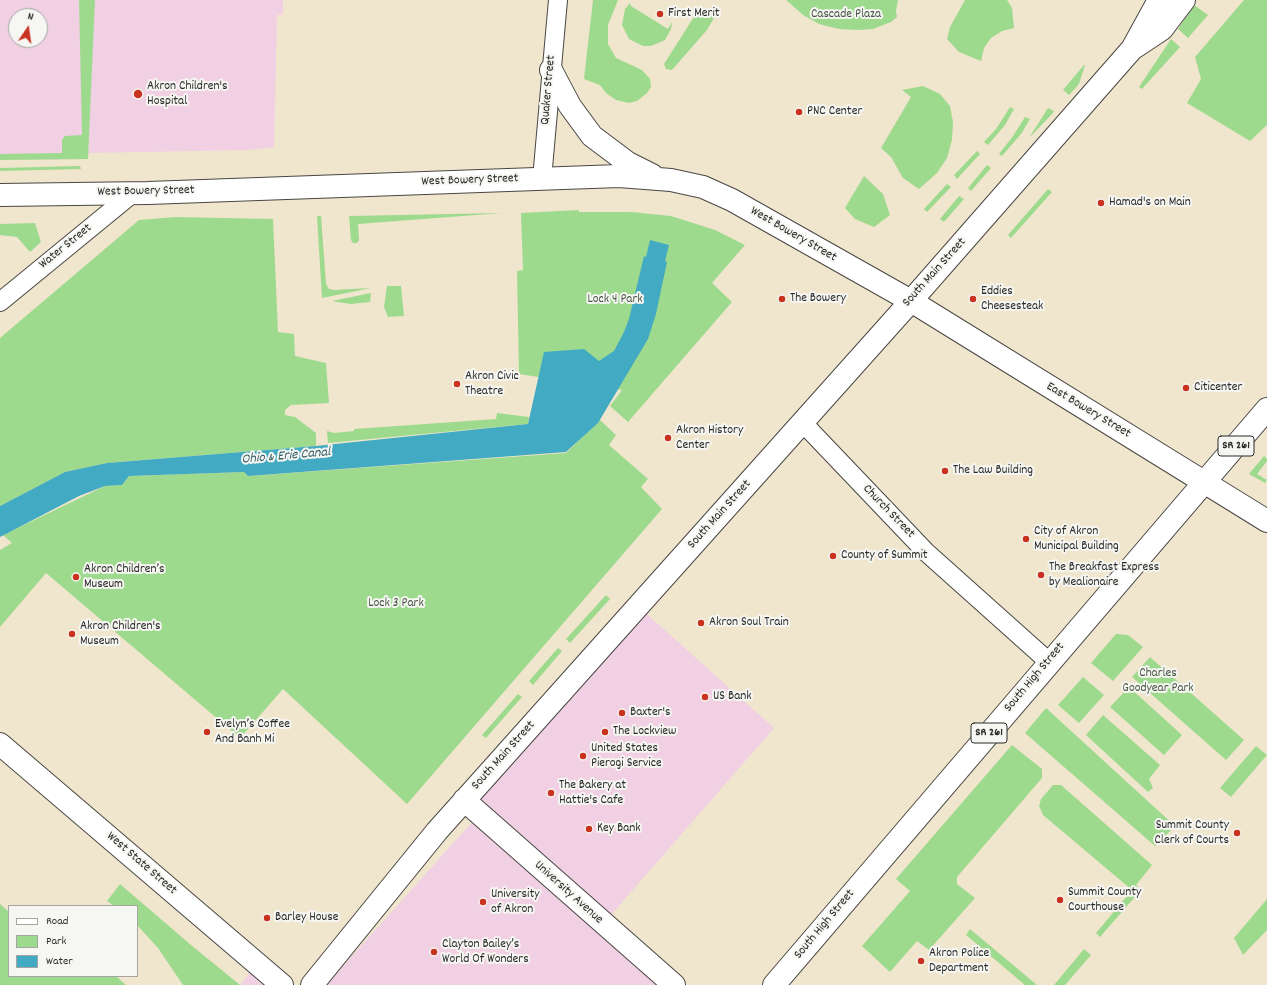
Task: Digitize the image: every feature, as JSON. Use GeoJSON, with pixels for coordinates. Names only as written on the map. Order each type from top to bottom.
{"type":"FeatureCollection","features":[{"type":"Feature","properties":{"kind":"main road","name":"South Main Street"},"geometry":{"type":"LineString","coordinates":[[312,985],[464,800],[911,301],[1132,49],[1159,0]]}},
{"type":"Feature","properties":{"kind":"main road","name":"South Main Street"},"geometry":{"type":"LineString","coordinates":[[1132,49],[1162,29],[1184,0]]}},
{"type":"Feature","properties":{"kind":"main road"},"geometry":{"type":"LineString","coordinates":[[551,70],[570,106],[592,136],[628,164],[660,179]]}},
{"type":"Feature","properties":{"kind":"main road","name":"West Bowery Street"},"geometry":{"type":"LineString","coordinates":[[0,194],[133,193],[619,176],[660,179],[703,187],[722,195],[911,301]]}},
{"type":"Feature","properties":{"kind":"main road","name":"East Bowery Street"},"geometry":{"type":"LineString","coordinates":[[911,301],[1267,521]]}},
{"type":"Feature","properties":{"kind":"main road","name":"South High Street"},"geometry":{"type":"LineString","coordinates":[[774,985],[1267,409]]}},
{"type":"Feature","properties":{"kind":"main road","name":"West State Street"},"geometry":{"type":"LineString","coordinates":[[0,744],[282,985]]}},
{"type":"Feature","properties":{"kind":"main road","name":"University Avenue"},"geometry":{"type":"LineString","coordinates":[[464,800],[674,985]]}},
{"type":"Feature","properties":{"kind":"street","name":"Quaker Street"},"geometry":{"type":"LineString","coordinates":[[542,179],[558,0]]}},
{"type":"Feature","properties":{"kind":"street","name":"Water Street"},"geometry":{"type":"LineString","coordinates":[[0,302],[133,193]]}},
{"type":"Feature","properties":{"kind":"street","name":"Church Street"},"geometry":{"type":"LineString","coordinates":[[802,422],[926,552],[1049,662]]}},
{"type":"Feature","properties":{"kind":"shaded area","name":"Akron Children's Hospital"},"geometry":{"type":"Polygon","coordinates":[[[0,0],[283,0],[283,15],[277,15],[274,147],[248,150],[89,153],[88,159],[0,160],[0,0]]]}},
{"type":"Feature","properties":{"kind":"shaded area"},"geometry":{"type":"Polygon","coordinates":[[[638,606],[774,728],[603,924],[464,800],[638,606]]]}},
{"type":"Feature","properties":{"kind":"shaded area","name":"University of Akron"},"geometry":{"type":"Polygon","coordinates":[[[474,820],[658,985],[326,985],[474,820]]]}},
{"type":"Feature","properties":{"kind":"shaded area"},"geometry":{"type":"Polygon","coordinates":[[[250,973],[256,977],[264,985],[240,985],[250,973]]]}},
{"type":"Feature","properties":{"kind":"green space"},"geometry":{"type":"Polygon","coordinates":[[[79,0],[95,0],[88,159],[0,160],[0,154],[62,153],[62,140],[65,136],[82,135],[79,0]]]}},
{"type":"Feature","properties":{"kind":"green space"},"geometry":{"type":"Polygon","coordinates":[[[593,0],[618,0],[608,25],[608,44],[616,58],[642,70],[650,79],[651,87],[647,93],[637,101],[629,103],[616,100],[606,93],[600,85],[584,79],[593,0]]]}},
{"type":"Feature","properties":{"kind":"green space","name":"Cascade Plaza"},"geometry":{"type":"Polygon","coordinates":[[[786,0],[898,0],[896,11],[897,17],[891,22],[873,29],[839,29],[819,24],[803,15],[786,0]]]}},
{"type":"Feature","properties":{"kind":"green space"},"geometry":{"type":"Polygon","coordinates":[[[965,0],[1007,0],[1012,8],[1014,28],[1002,31],[991,38],[984,48],[981,61],[959,52],[947,39],[950,27],[965,0]]]}},
{"type":"Feature","properties":{"kind":"green space"},"geometry":{"type":"Polygon","coordinates":[[[1244,0],[1267,0],[1267,125],[1250,141],[1187,103],[1201,79],[1195,57],[1244,0]]]}},
{"type":"Feature","properties":{"kind":"green space"},"geometry":{"type":"Polygon","coordinates":[[[630,3],[631,6],[668,29],[672,22],[671,29],[665,40],[651,46],[643,46],[629,39],[622,25],[625,9],[630,3]]]}},
{"type":"Feature","properties":{"kind":"green space"},"geometry":{"type":"Polygon","coordinates":[[[1194,5],[1208,15],[1188,38],[1178,29],[1194,5]]]}},
{"type":"Feature","properties":{"kind":"green space"},"geometry":{"type":"Polygon","coordinates":[[[710,8],[715,11],[715,16],[707,30],[672,70],[666,69],[664,64],[699,9],[710,8]]]}},
{"type":"Feature","properties":{"kind":"green space"},"geometry":{"type":"Polygon","coordinates":[[[1171,39],[1180,47],[1142,89],[1139,87],[1171,39]]]}},
{"type":"Feature","properties":{"kind":"green space"},"geometry":{"type":"Polygon","coordinates":[[[1084,65],[1079,84],[1069,95],[1063,90],[1084,65]]]}},
{"type":"Feature","properties":{"kind":"green space"},"geometry":{"type":"Polygon","coordinates":[[[923,86],[940,94],[950,106],[953,122],[952,140],[947,158],[937,173],[919,189],[903,178],[891,157],[881,148],[911,97],[902,90],[923,86]]]}},
{"type":"Feature","properties":{"kind":"green space"},"geometry":{"type":"Polygon","coordinates":[[[1010,107],[1014,109],[1005,125],[988,145],[984,142],[996,129],[1010,107]]]}},
{"type":"Feature","properties":{"kind":"green space"},"geometry":{"type":"Polygon","coordinates":[[[1048,108],[1054,111],[1029,138],[1048,108]]]}},
{"type":"Feature","properties":{"kind":"green space"},"geometry":{"type":"Polygon","coordinates":[[[1025,117],[1030,119],[1021,134],[1002,156],[999,154],[1025,117]]]}},
{"type":"Feature","properties":{"kind":"green space"},"geometry":{"type":"Polygon","coordinates":[[[977,151],[980,154],[957,179],[954,175],[977,151]]]}},
{"type":"Feature","properties":{"kind":"green space"},"geometry":{"type":"Polygon","coordinates":[[[987,165],[991,168],[971,191],[968,188],[987,165]]]}},
{"type":"Feature","properties":{"kind":"green space"},"geometry":{"type":"Polygon","coordinates":[[[80,166],[81,169],[0,171],[0,168],[80,166]]]}},
{"type":"Feature","properties":{"kind":"green space"},"geometry":{"type":"Polygon","coordinates":[[[864,176],[883,194],[890,215],[874,227],[855,219],[845,208],[864,176]]]}},
{"type":"Feature","properties":{"kind":"green space"},"geometry":{"type":"Polygon","coordinates":[[[947,184],[951,187],[927,212],[924,209],[947,184]]]}},
{"type":"Feature","properties":{"kind":"green space"},"geometry":{"type":"Polygon","coordinates":[[[1048,189],[1052,192],[1011,238],[1008,235],[1048,189]]]}},
{"type":"Feature","properties":{"kind":"green space"},"geometry":{"type":"Polygon","coordinates":[[[959,196],[964,199],[944,222],[940,219],[959,196]]]}},
{"type":"Feature","properties":{"kind":"green space","name":"Lock 4 Park"},"geometry":{"type":"Polygon","coordinates":[[[579,210],[579,212],[631,212],[671,216],[715,230],[745,245],[712,283],[732,302],[628,422],[610,406],[622,390],[519,374],[517,271],[523,270],[521,213],[579,210]]]}},
{"type":"Feature","properties":{"kind":"green space"},"geometry":{"type":"Polygon","coordinates":[[[502,213],[358,224],[359,240],[357,243],[353,243],[351,240],[349,216],[502,213]]]}},
{"type":"Feature","properties":{"kind":"green space"},"geometry":{"type":"Polygon","coordinates":[[[317,216],[321,216],[326,284],[329,289],[371,288],[322,298],[317,216]]]}},
{"type":"Feature","properties":{"kind":"green space"},"geometry":{"type":"Polygon","coordinates":[[[175,217],[273,219],[278,332],[294,334],[295,356],[326,363],[329,403],[291,405],[285,410],[285,415],[295,417],[316,433],[316,446],[107,463],[65,472],[0,506],[0,338],[139,220],[175,217]]]}},
{"type":"Feature","properties":{"kind":"green space"},"geometry":{"type":"Polygon","coordinates":[[[35,223],[41,242],[30,252],[17,237],[0,235],[0,224],[35,223]]]}},
{"type":"Feature","properties":{"kind":"green space"},"geometry":{"type":"Polygon","coordinates":[[[387,286],[401,286],[404,316],[388,317],[384,307],[387,286]]]}},
{"type":"Feature","properties":{"kind":"green space"},"geometry":{"type":"Polygon","coordinates":[[[371,293],[370,302],[350,304],[332,301],[371,293]]]}},
{"type":"Feature","properties":{"kind":"green space"},"geometry":{"type":"Polygon","coordinates":[[[497,413],[529,417],[528,424],[328,443],[327,431],[334,433],[354,431],[354,429],[496,419],[497,413]]]}},
{"type":"Feature","properties":{"kind":"green space","name":"Lock 3 Park"},"geometry":{"type":"Polygon","coordinates":[[[600,420],[616,435],[609,445],[648,479],[641,487],[662,509],[407,804],[283,689],[240,738],[46,573],[0,627],[0,550],[12,543],[3,535],[105,486],[122,485],[129,476],[244,472],[248,476],[566,453],[600,420]]]}},
{"type":"Feature","properties":{"kind":"green space"},"geometry":{"type":"Polygon","coordinates":[[[1264,456],[1267,461],[1257,474],[1267,480],[1265,483],[1249,474],[1264,456]]]}},
{"type":"Feature","properties":{"kind":"green space"},"geometry":{"type":"Polygon","coordinates":[[[606,595],[610,599],[570,643],[566,639],[606,595]]]}},
{"type":"Feature","properties":{"kind":"green space"},"geometry":{"type":"Polygon","coordinates":[[[1116,634],[1128,635],[1143,647],[1113,681],[1091,663],[1116,634]]]}},
{"type":"Feature","properties":{"kind":"green space"},"geometry":{"type":"Polygon","coordinates":[[[558,648],[562,651],[533,685],[529,681],[558,648]]]}},
{"type":"Feature","properties":{"kind":"green space","name":"Charles Goodyear Park"},"geometry":{"type":"Polygon","coordinates":[[[1150,657],[1244,740],[1226,760],[1132,677],[1150,657]]]}},
{"type":"Feature","properties":{"kind":"green space"},"geometry":{"type":"Polygon","coordinates":[[[1083,677],[1104,695],[1079,723],[1058,705],[1083,677]]]}},
{"type":"Feature","properties":{"kind":"green space"},"geometry":{"type":"Polygon","coordinates":[[[1129,687],[1182,735],[1164,755],[1110,707],[1129,687]]]}},
{"type":"Feature","properties":{"kind":"green space"},"geometry":{"type":"Polygon","coordinates":[[[518,694],[522,697],[486,738],[482,735],[518,694]]]}},
{"type":"Feature","properties":{"kind":"green space"},"geometry":{"type":"Polygon","coordinates":[[[1046,708],[1175,826],[1155,846],[1025,733],[1046,708]]]}},
{"type":"Feature","properties":{"kind":"green space","name":"Charles Goodyear Park"},"geometry":{"type":"Polygon","coordinates":[[[1103,715],[1160,765],[1149,779],[1153,788],[1148,792],[1086,735],[1103,715]]]}},
{"type":"Feature","properties":{"kind":"green space"},"geometry":{"type":"Polygon","coordinates":[[[1012,745],[1042,769],[1042,778],[957,877],[957,884],[975,898],[929,950],[917,941],[890,972],[862,946],[910,891],[896,879],[1012,745]]]}},
{"type":"Feature","properties":{"kind":"green space"},"geometry":{"type":"Polygon","coordinates":[[[1256,746],[1267,755],[1231,797],[1220,788],[1256,746]]]}},
{"type":"Feature","properties":{"kind":"green space"},"geometry":{"type":"Polygon","coordinates":[[[1053,785],[1061,785],[1152,865],[1136,885],[1141,890],[1100,937],[1096,933],[1132,890],[1043,815],[1039,806],[1041,799],[1053,785]]]}},
{"type":"Feature","properties":{"kind":"green space"},"geometry":{"type":"Polygon","coordinates":[[[120,884],[240,985],[183,985],[158,948],[138,926],[138,905],[113,905],[107,901],[120,884]]]}},
{"type":"Feature","properties":{"kind":"green space"},"geometry":{"type":"Polygon","coordinates":[[[1267,899],[1267,930],[1243,955],[1234,938],[1267,899]]]}},
{"type":"Feature","properties":{"kind":"green space"},"geometry":{"type":"Polygon","coordinates":[[[0,904],[8,911],[8,977],[117,977],[126,985],[0,985],[0,904]]]}},
{"type":"Feature","properties":{"kind":"green space"},"geometry":{"type":"Polygon","coordinates":[[[970,929],[1037,985],[1025,985],[966,935],[970,929]]]}},
{"type":"Feature","properties":{"kind":"green space"},"geometry":{"type":"Polygon","coordinates":[[[1084,949],[1091,955],[1065,985],[1054,985],[1084,949]]]}},
{"type":"Feature","properties":{"kind":"water","name":"Ohio & Erie Canal"},"geometry":{"type":"Polygon","coordinates":[[[650,240],[669,245],[656,314],[648,339],[598,423],[566,452],[248,476],[244,472],[129,476],[122,485],[105,486],[79,496],[0,537],[0,506],[65,472],[107,463],[316,446],[528,424],[544,352],[584,349],[599,361],[614,351],[629,319],[644,256],[646,257],[650,240]]]}},
{"type":"Feature","properties":{"kind":"place","name":"First Merit"},"geometry":{"type":"Point","coordinates":[660,14]}},
{"type":"Feature","properties":{"kind":"place","name":"Akron Children's Hospital"},"geometry":{"type":"Point","coordinates":[138,94]}},
{"type":"Feature","properties":{"kind":"place","name":"PNC Center"},"geometry":{"type":"Point","coordinates":[799,112]}},
{"type":"Feature","properties":{"kind":"place","name":"Hamad's on Main"},"geometry":{"type":"Point","coordinates":[1101,203]}},
{"type":"Feature","properties":{"kind":"place","name":"The Bowery"},"geometry":{"type":"Point","coordinates":[782,299]}},
{"type":"Feature","properties":{"kind":"place","name":"Eddies Cheesesteak"},"geometry":{"type":"Point","coordinates":[973,299]}},
{"type":"Feature","properties":{"kind":"place","name":"Akron Civic Theatre"},"geometry":{"type":"Point","coordinates":[457,384]}},
{"type":"Feature","properties":{"kind":"place","name":"Citicenter"},"geometry":{"type":"Point","coordinates":[1186,388]}},
{"type":"Feature","properties":{"kind":"place","name":"Akron History Center"},"geometry":{"type":"Point","coordinates":[668,438]}},
{"type":"Feature","properties":{"kind":"place","name":"The Law Building"},"geometry":{"type":"Point","coordinates":[945,471]}},
{"type":"Feature","properties":{"kind":"place","name":"City of Akron Municipal Building"},"geometry":{"type":"Point","coordinates":[1026,539]}},
{"type":"Feature","properties":{"kind":"place","name":"County of Summit"},"geometry":{"type":"Point","coordinates":[833,556]}},
{"type":"Feature","properties":{"kind":"place","name":"The Breakfast Express by Mealionaire"},"geometry":{"type":"Point","coordinates":[1041,575]}},
{"type":"Feature","properties":{"kind":"place","name":"Akron Children’s Museum"},"geometry":{"type":"Point","coordinates":[76,577]}},
{"type":"Feature","properties":{"kind":"place","name":"Akron Soul Train"},"geometry":{"type":"Point","coordinates":[701,623]}},
{"type":"Feature","properties":{"kind":"place","name":"Akron Children's Museum"},"geometry":{"type":"Point","coordinates":[72,634]}},
{"type":"Feature","properties":{"kind":"place","name":"US Bank"},"geometry":{"type":"Point","coordinates":[705,697]}},
{"type":"Feature","properties":{"kind":"place","name":"Baxter's"},"geometry":{"type":"Point","coordinates":[622,713]}},
{"type":"Feature","properties":{"kind":"place","name":"Evelyn’s Coffee And Banh Mi"},"geometry":{"type":"Point","coordinates":[207,732]}},
{"type":"Feature","properties":{"kind":"place","name":"The Lockview"},"geometry":{"type":"Point","coordinates":[605,732]}},
{"type":"Feature","properties":{"kind":"place","name":"United States Pierogi Service"},"geometry":{"type":"Point","coordinates":[583,756]}},
{"type":"Feature","properties":{"kind":"place","name":"The Bakery at Hattie's Cafe"},"geometry":{"type":"Point","coordinates":[551,793]}},
{"type":"Feature","properties":{"kind":"place","name":"Key Bank"},"geometry":{"type":"Point","coordinates":[589,829]}},
{"type":"Feature","properties":{"kind":"place","name":"Summit County Clerk of Courts"},"geometry":{"type":"Point","coordinates":[1237,833]}},
{"type":"Feature","properties":{"kind":"place","name":"Summit County Courthouse"},"geometry":{"type":"Point","coordinates":[1060,900]}},
{"type":"Feature","properties":{"kind":"place","name":"University of Akron"},"geometry":{"type":"Point","coordinates":[483,902]}},
{"type":"Feature","properties":{"kind":"place","name":"Barley House"},"geometry":{"type":"Point","coordinates":[267,918]}},
{"type":"Feature","properties":{"kind":"place","name":"Clayton Bailey’s World Of Wonders"},"geometry":{"type":"Point","coordinates":[434,952]}},
{"type":"Feature","properties":{"kind":"place","name":"Akron Police Department"},"geometry":{"type":"Point","coordinates":[921,961]}}]}
